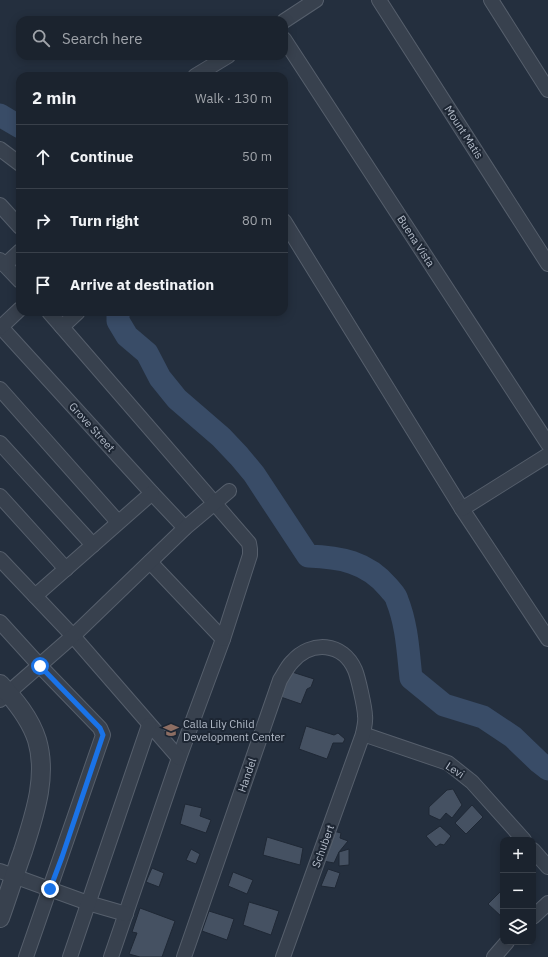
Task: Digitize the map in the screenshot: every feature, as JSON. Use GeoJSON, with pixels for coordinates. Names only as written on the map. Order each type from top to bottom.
{"type":"FeatureCollection","features":[{"type":"Feature","properties":{"kind":"street"},"geometry":{"type":"LineString","coordinates":[[288,18],[316,0]]}},
{"type":"Feature","properties":{"kind":"street","name":"Mount Matis"},"geometry":{"type":"LineString","coordinates":[[379,0],[548,264]]}},
{"type":"Feature","properties":{"kind":"street"},"geometry":{"type":"LineString","coordinates":[[491,0],[548,90]]}},
{"type":"Feature","properties":{"kind":"street","name":"Buena Vista"},"geometry":{"type":"LineString","coordinates":[[288,45],[548,444]]}},
{"type":"Feature","properties":{"kind":"street"},"geometry":{"type":"LineString","coordinates":[[202,72],[221,60]]}},
{"type":"Feature","properties":{"kind":"street"},"geometry":{"type":"LineString","coordinates":[[0,148],[16,161]]}},
{"type":"Feature","properties":{"kind":"street"},"geometry":{"type":"LineString","coordinates":[[0,205],[16,223]]}},
{"type":"Feature","properties":{"kind":"street"},"geometry":{"type":"LineString","coordinates":[[288,227],[462,509],[548,640]]}},
{"type":"Feature","properties":{"kind":"street"},"geometry":{"type":"LineString","coordinates":[[16,254],[3,262],[16,277]]}},
{"type":"Feature","properties":{"kind":"street"},"geometry":{"type":"LineString","coordinates":[[0,327],[16,313]]}},
{"type":"Feature","properties":{"kind":"street"},"geometry":{"type":"LineString","coordinates":[[52,316],[249,543],[250,549],[250,555],[224,639],[179,758],[111,957]]}},
{"type":"Feature","properties":{"kind":"street"},"geometry":{"type":"LineString","coordinates":[[62,327],[74,316]]}},
{"type":"Feature","properties":{"kind":"street","name":"Grove Street"},"geometry":{"type":"LineString","coordinates":[[0,327],[185,528]]}},
{"type":"Feature","properties":{"kind":"street"},"geometry":{"type":"LineString","coordinates":[[0,389],[118,522]]}},
{"type":"Feature","properties":{"kind":"street"},"geometry":{"type":"LineString","coordinates":[[0,444],[93,545]]}},
{"type":"Feature","properties":{"kind":"street"},"geometry":{"type":"LineString","coordinates":[[462,509],[548,455]]}},
{"type":"Feature","properties":{"kind":"street"},"geometry":{"type":"LineString","coordinates":[[0,918],[7,873],[36,806],[41,772],[37,740],[32,727],[23,711],[3,692],[40,666],[185,528],[229,491]]}},
{"type":"Feature","properties":{"kind":"street"},"geometry":{"type":"LineString","coordinates":[[35,596],[152,493]]}},
{"type":"Feature","properties":{"kind":"street"},"geometry":{"type":"LineString","coordinates":[[0,496],[66,569]]}},
{"type":"Feature","properties":{"kind":"street"},"geometry":{"type":"LineString","coordinates":[[0,559],[73,636],[179,758]]}},
{"type":"Feature","properties":{"kind":"street"},"geometry":{"type":"LineString","coordinates":[[150,562],[224,639]]}},
{"type":"Feature","properties":{"kind":"street"},"geometry":{"type":"LineString","coordinates":[[0,622],[100,728],[103,735],[62,857],[26,957]]}},
{"type":"Feature","properties":{"kind":"street","name":"Handel"},"geometry":{"type":"LineString","coordinates":[[184,957],[279,684],[284,672],[293,661],[303,653],[313,648],[324,646],[336,649],[347,658],[355,670],[366,716],[363,734]]}},
{"type":"Feature","properties":{"kind":"street"},"geometry":{"type":"LineString","coordinates":[[70,957],[149,725]]}},
{"type":"Feature","properties":{"kind":"street","name":"Levi"},"geometry":{"type":"LineString","coordinates":[[363,734],[448,763],[472,782],[521,837]]}},
{"type":"Feature","properties":{"kind":"street","name":"Schubert"},"geometry":{"type":"LineString","coordinates":[[283,957],[363,734]]}},
{"type":"Feature","properties":{"kind":"street"},"geometry":{"type":"LineString","coordinates":[[536,853],[548,867]]}},
{"type":"Feature","properties":{"kind":"street"},"geometry":{"type":"LineString","coordinates":[[7,873],[88,903],[126,914]]}},
{"type":"Feature","properties":{"kind":"street"},"geometry":{"type":"LineString","coordinates":[[536,914],[548,903]]}},
{"type":"Feature","properties":{"kind":"street"},"geometry":{"type":"LineString","coordinates":[[494,957],[504,945]]}},
{"type":"Feature","properties":{"kind":"building"},"geometry":{"type":"Polygon","coordinates":[[[289,671],[314,679],[311,687],[307,689],[301,704],[272,694],[289,671]]]}},
{"type":"Feature","properties":{"kind":"building"},"geometry":{"type":"Polygon","coordinates":[[[306,726],[334,735],[338,733],[345,739],[343,743],[333,743],[327,759],[299,749],[306,726]]]}},
{"type":"Feature","properties":{"kind":"building"},"geometry":{"type":"Polygon","coordinates":[[[453,789],[462,805],[452,818],[446,813],[440,820],[429,815],[429,807],[447,790],[453,789]]]}},
{"type":"Feature","properties":{"kind":"building"},"geometry":{"type":"Polygon","coordinates":[[[185,804],[202,808],[200,816],[211,820],[206,833],[180,824],[185,804]]]}},
{"type":"Feature","properties":{"kind":"building"},"geometry":{"type":"Polygon","coordinates":[[[472,805],[483,817],[466,834],[455,823],[472,805]]]}},
{"type":"Feature","properties":{"kind":"building"},"geometry":{"type":"Polygon","coordinates":[[[440,826],[451,836],[444,845],[440,844],[436,847],[426,836],[440,826]]]}},
{"type":"Feature","properties":{"kind":"building"},"geometry":{"type":"Polygon","coordinates":[[[330,830],[341,833],[340,838],[348,841],[339,852],[334,863],[323,861],[330,830]]]}},
{"type":"Feature","properties":{"kind":"building"},"geometry":{"type":"Polygon","coordinates":[[[267,837],[303,848],[300,865],[263,855],[267,837]]]}},
{"type":"Feature","properties":{"kind":"building"},"geometry":{"type":"Polygon","coordinates":[[[191,849],[200,854],[196,864],[186,860],[191,849]]]}},
{"type":"Feature","properties":{"kind":"building"},"geometry":{"type":"Polygon","coordinates":[[[349,849],[349,865],[339,866],[339,852],[349,849]]]}},
{"type":"Feature","properties":{"kind":"building"},"geometry":{"type":"Polygon","coordinates":[[[152,868],[164,873],[159,887],[146,882],[152,868]]]}},
{"type":"Feature","properties":{"kind":"building"},"geometry":{"type":"Polygon","coordinates":[[[328,869],[340,873],[335,888],[321,886],[328,869]]]}},
{"type":"Feature","properties":{"kind":"building"},"geometry":{"type":"Polygon","coordinates":[[[233,872],[253,880],[247,894],[228,886],[233,872]]]}},
{"type":"Feature","properties":{"kind":"building"},"geometry":{"type":"Polygon","coordinates":[[[500,892],[500,915],[488,904],[500,892]]]}},
{"type":"Feature","properties":{"kind":"building"},"geometry":{"type":"Polygon","coordinates":[[[249,902],[279,911],[271,935],[243,925],[249,902]]]}},
{"type":"Feature","properties":{"kind":"building"},"geometry":{"type":"Polygon","coordinates":[[[140,908],[175,921],[162,957],[140,957],[129,954],[137,933],[132,932],[140,908]]]}},
{"type":"Feature","properties":{"kind":"building"},"geometry":{"type":"Polygon","coordinates":[[[209,911],[234,919],[227,940],[202,931],[209,911]]]}},
{"type":"Feature","properties":{"kind":"waterway"},"geometry":{"type":"LineString","coordinates":[[0,115],[16,125]]}},
{"type":"Feature","properties":{"kind":"waterway"},"geometry":{"type":"LineString","coordinates":[[118,316],[118,321],[127,336],[147,353],[160,378],[177,399],[221,437],[254,474],[308,556],[342,560],[362,566],[380,579],[393,593],[400,609],[405,629],[411,678],[444,705],[483,717],[513,737],[548,769]]}},
{"type":"Feature","properties":{"kind":"place","name":"Calla Lily Child Development Center"},"geometry":{"type":"Point","coordinates":[171,730]}},
{"type":"Feature","properties":{"kind":"route"},"geometry":{"type":"LineString","coordinates":[[40,666],[100,728],[103,735],[50,889]]}}]}
